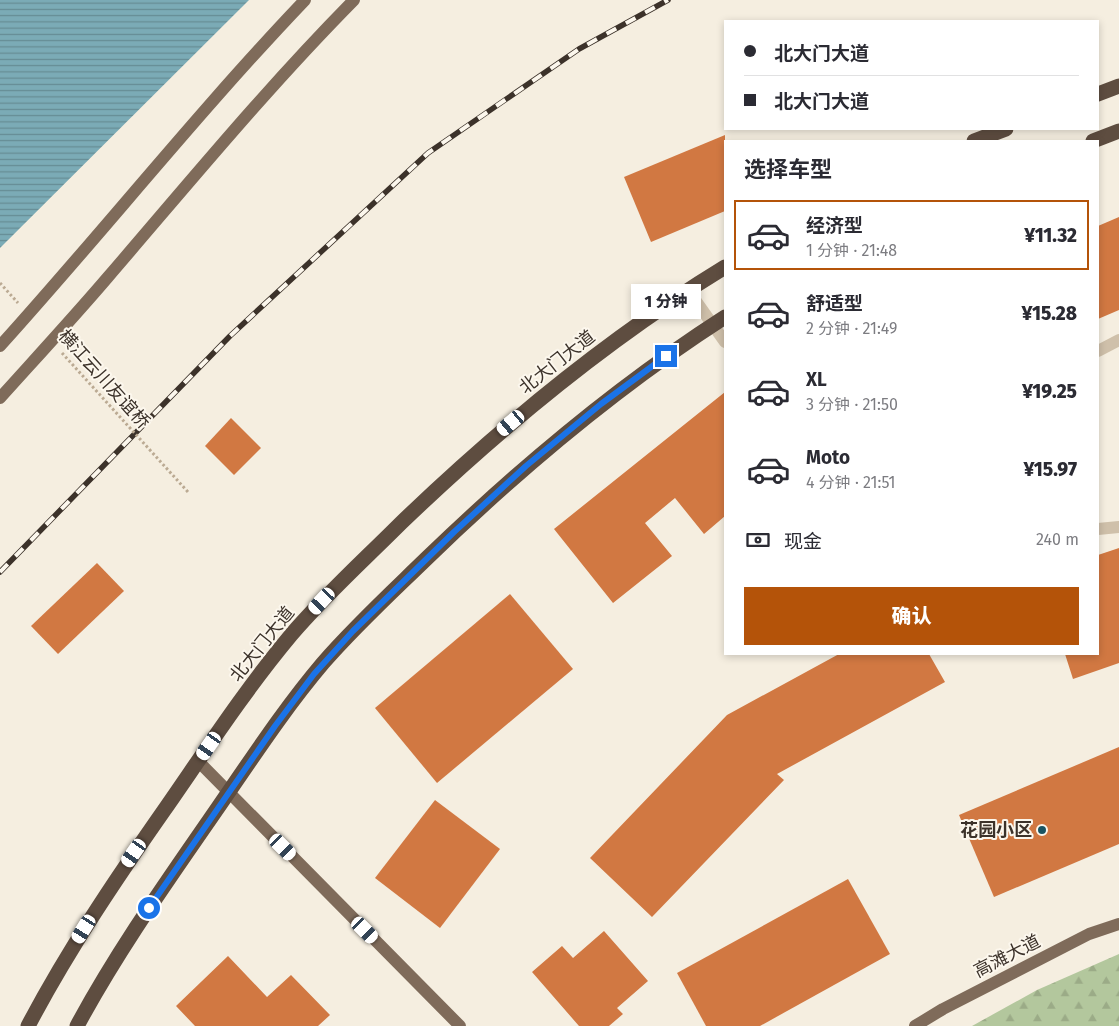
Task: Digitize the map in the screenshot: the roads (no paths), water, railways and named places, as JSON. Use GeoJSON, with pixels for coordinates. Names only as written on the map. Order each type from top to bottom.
{"type":"FeatureCollection","features":[{"type":"Feature","properties":{"kind":"highway"},"geometry":{"type":"LineString","coordinates":[[1099,94],[1119,86]]}},
{"type":"Feature","properties":{"kind":"highway"},"geometry":{"type":"LineString","coordinates":[[977,140],[1003,130]]}},
{"type":"Feature","properties":{"kind":"highway"},"geometry":{"type":"LineString","coordinates":[[1096,140],[1119,131]]}},
{"type":"Feature","properties":{"kind":"highway","name":"北大门大道"},"geometry":{"type":"LineString","coordinates":[[28,1026],[89,921],[198,761],[271,659],[322,601],[473,455],[548,391],[621,336],[724,268]]}},
{"type":"Feature","properties":{"kind":"highway"},"geometry":{"type":"LineString","coordinates":[[77,1026],[139,922],[275,726],[323,664],[353,631],[434,551],[508,482],[575,424],[653,366],[719,321]]}},
{"type":"Feature","properties":{"kind":"main road"},"geometry":{"type":"LineString","coordinates":[[0,346],[43,299],[214,99],[306,0]]}},
{"type":"Feature","properties":{"kind":"main road"},"geometry":{"type":"LineString","coordinates":[[0,398],[80,309],[278,79],[354,0]]}},
{"type":"Feature","properties":{"kind":"main road"},"geometry":{"type":"LineString","coordinates":[[198,761],[460,1026]]}},
{"type":"Feature","properties":{"kind":"main road","name":"高滩大道"},"geometry":{"type":"LineString","coordinates":[[915,1026],[943,1009],[1089,934],[1119,924]]}},
{"type":"Feature","properties":{"kind":"street"},"geometry":{"type":"LineString","coordinates":[[688,290],[719,321],[724,338]]}},
{"type":"Feature","properties":{"kind":"street"},"geometry":{"type":"LineString","coordinates":[[1099,350],[1119,340]]}},
{"type":"Feature","properties":{"kind":"street"},"geometry":{"type":"LineString","coordinates":[[1099,528],[1119,527]]}},
{"type":"Feature","properties":{"kind":"water"},"geometry":{"type":"Polygon","coordinates":[[[0,0],[249,0],[0,248],[0,0]]]}},
{"type":"Feature","properties":{"kind":"railway"},"geometry":{"type":"LineString","coordinates":[[0,572],[230,336],[428,153],[579,49],[668,0]]}},
{"type":"Feature","properties":{"kind":"place","name":"花园小区"},"geometry":{"type":"Point","coordinates":[1042,830]}}]}
